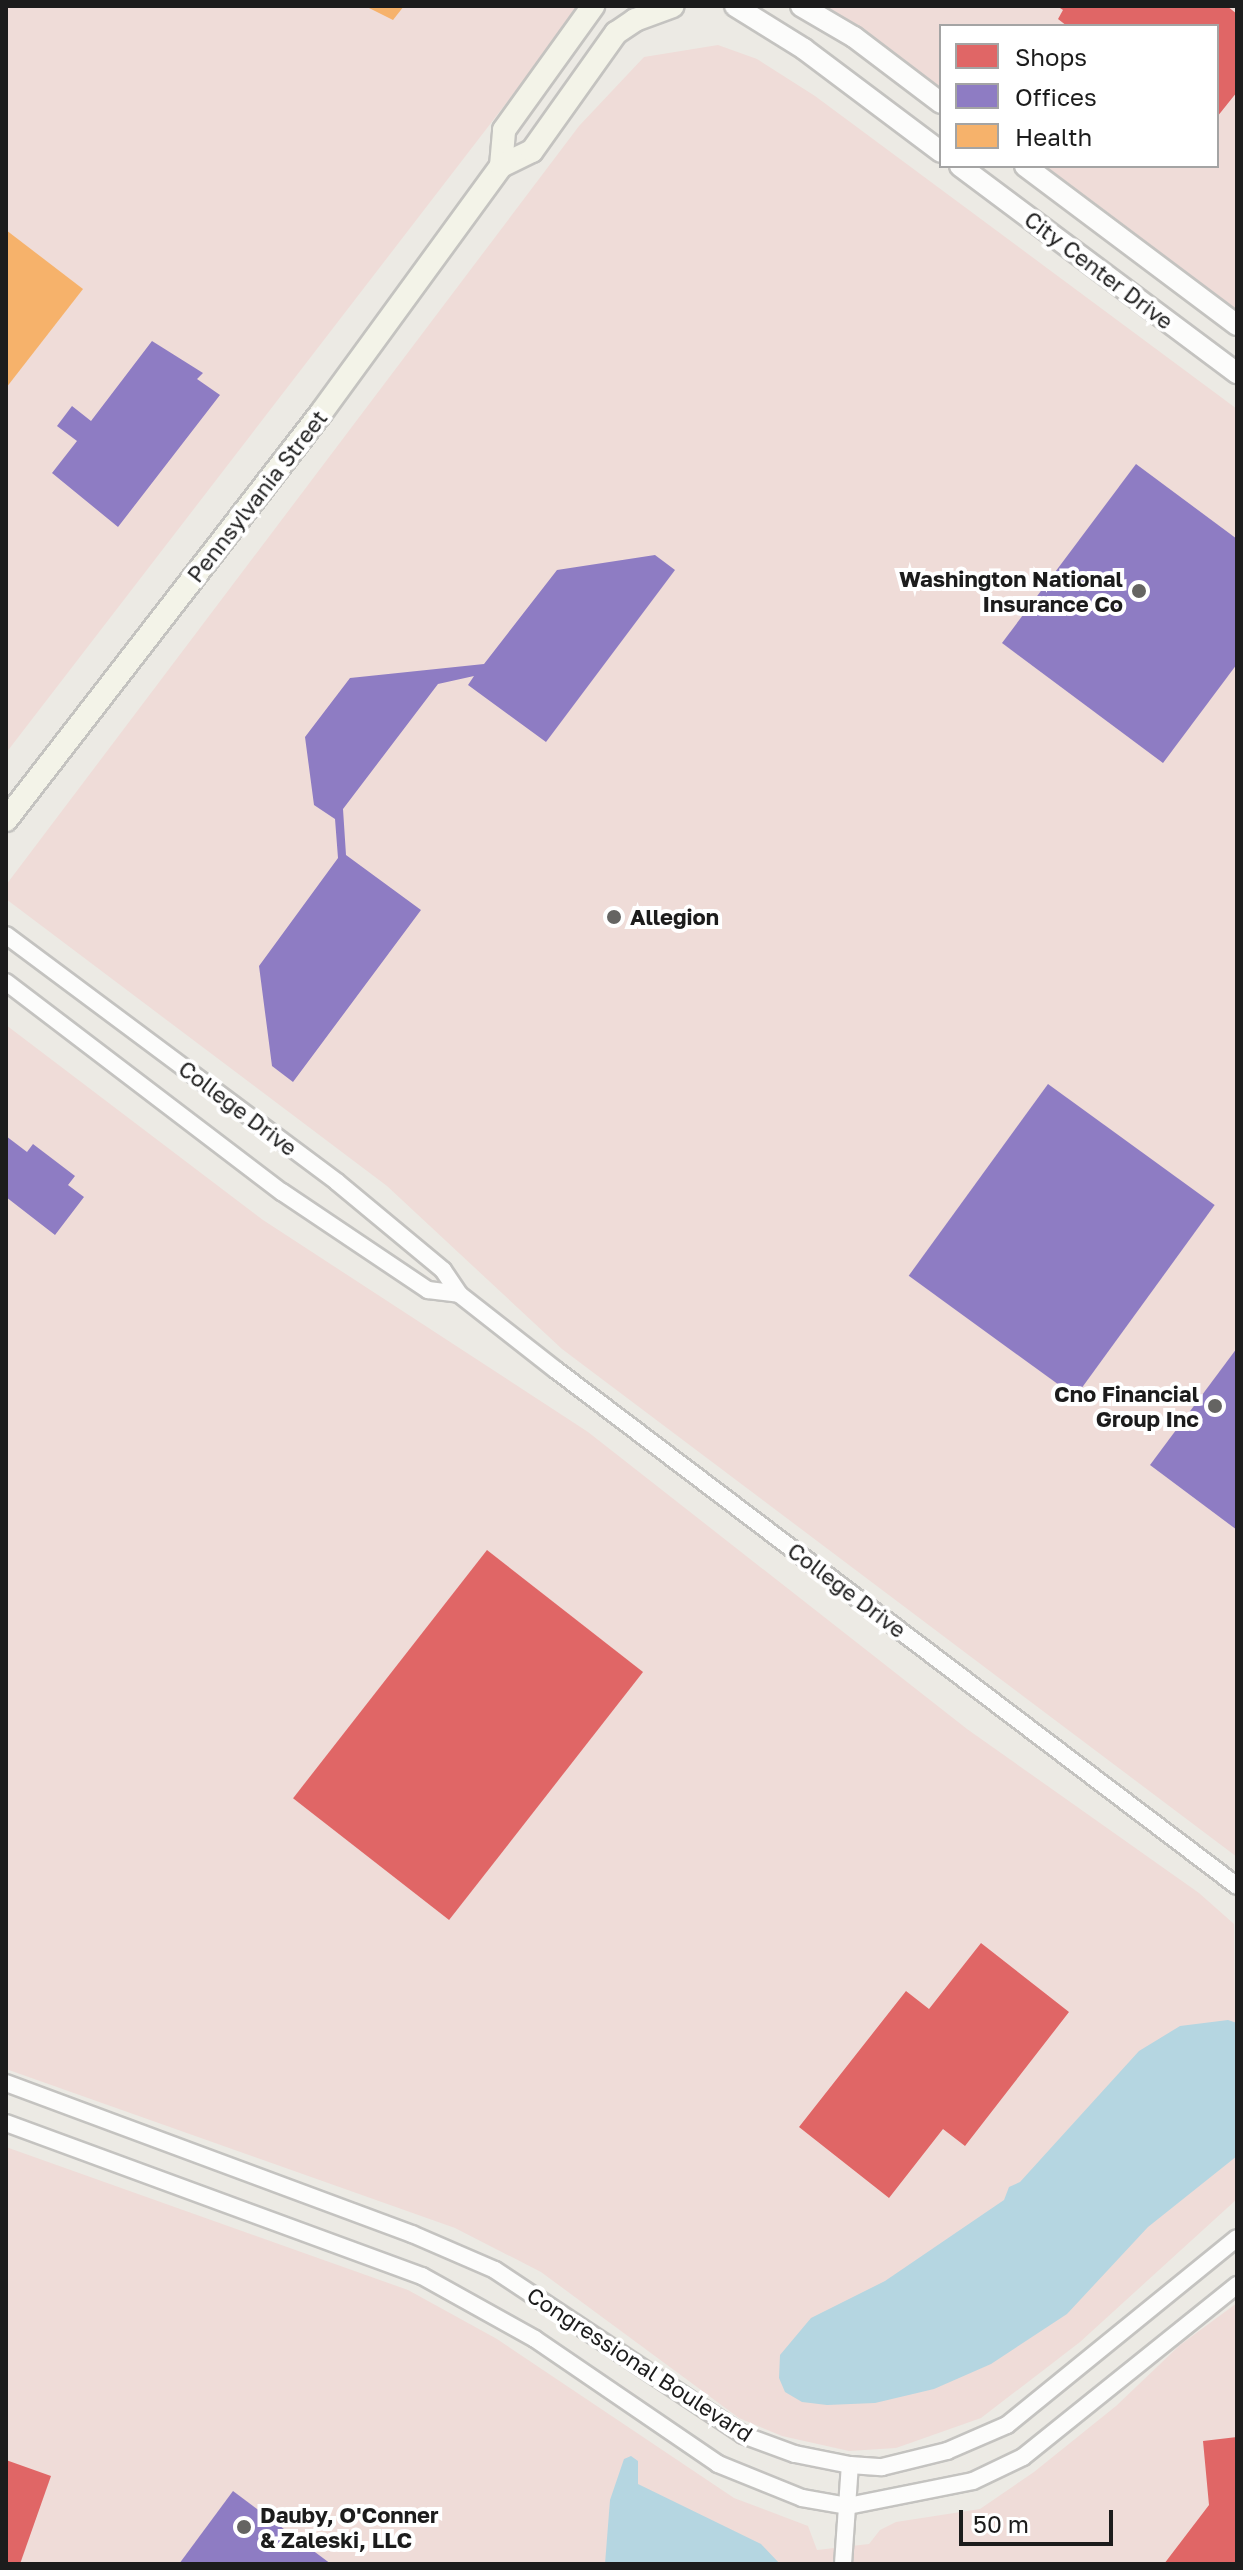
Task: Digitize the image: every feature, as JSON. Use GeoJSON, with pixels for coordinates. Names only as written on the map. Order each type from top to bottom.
{"type":"FeatureCollection","features":[{"type":"Feature","properties":{"kind":"main road","name":"Pennsylvania Street"},"geometry":{"type":"LineString","coordinates":[[501,166],[504,130],[593,6]]}},
{"type":"Feature","properties":{"kind":"main road","name":"Pennsylvania Street"},"geometry":{"type":"LineString","coordinates":[[6,820],[321,413],[501,166],[532,151],[616,33],[635,20],[673,6]]}},
{"type":"Feature","properties":{"kind":"street"},"geometry":{"type":"LineString","coordinates":[[735,6],[804,49],[939,150]]}},
{"type":"Feature","properties":{"kind":"street"},"geometry":{"type":"LineString","coordinates":[[801,6],[859,41],[939,101]]}},
{"type":"Feature","properties":{"kind":"street","name":"City Center Drive"},"geometry":{"type":"LineString","coordinates":[[963,168],[1237,373]]}},
{"type":"Feature","properties":{"kind":"street","name":"City Center Drive"},"geometry":{"type":"LineString","coordinates":[[1028,168],[1237,325]]}},
{"type":"Feature","properties":{"kind":"street","name":"College Drive"},"geometry":{"type":"LineString","coordinates":[[6,935],[337,1182],[443,1270],[459,1294],[1237,1886]]}},
{"type":"Feature","properties":{"kind":"street","name":"College Drive"},"geometry":{"type":"LineString","coordinates":[[6,982],[282,1192],[428,1290],[459,1294]]}},
{"type":"Feature","properties":{"kind":"street","name":"Congressional Boulevard"},"geometry":{"type":"LineString","coordinates":[[6,2083],[412,2234],[495,2270],[743,2435],[795,2454],[850,2465],[882,2467],[947,2451],[1007,2425],[1237,2238]]}},
{"type":"Feature","properties":{"kind":"street","name":"Congressional Boulevard"},"geometry":{"type":"LineString","coordinates":[[6,2123],[422,2276],[535,2339],[718,2464],[802,2498],[848,2506],[973,2481],[1023,2457],[1237,2285]]}},
{"type":"Feature","properties":{"kind":"street"},"geometry":{"type":"LineString","coordinates":[[843,2564],[850,2465]]}},
{"type":"Feature","properties":{"kind":"shaded area"},"geometry":{"type":"Polygon","coordinates":[[[6,6],[581,6],[6,753],[6,6]]]}},
{"type":"Feature","properties":{"kind":"shaded area"},"geometry":{"type":"Polygon","coordinates":[[[821,6],[1237,6],[1237,314],[1042,168],[1219,168],[1219,24],[939,24],[939,91],[821,6]]]}},
{"type":"Feature","properties":{"kind":"shaded area"},"geometry":{"type":"Polygon","coordinates":[[[718,45],[757,59],[815,96],[1237,409],[1237,1857],[562,1349],[387,1186],[6,899],[6,885],[579,126],[644,57],[718,45]]]}},
{"type":"Feature","properties":{"kind":"shaded area"},"geometry":{"type":"Polygon","coordinates":[[[6,1025],[263,1220],[588,1432],[967,1729],[1199,1893],[1234,1924],[1237,2199],[1080,2342],[981,2418],[896,2448],[849,2451],[782,2436],[739,2418],[541,2272],[455,2228],[6,2069],[6,1025]]]}},
{"type":"Feature","properties":{"kind":"shaded area"},"geometry":{"type":"Polygon","coordinates":[[[6,2147],[408,2290],[497,2339],[734,2498],[808,2526],[817,2550],[869,2544],[880,2530],[896,2522],[980,2509],[1034,2472],[1116,2406],[1180,2345],[1237,2303],[1237,2564],[6,2564],[6,2147]]]}},
{"type":"Feature","properties":{"kind":"water"},"geometry":{"type":"Polygon","coordinates":[[[1228,2020],[1237,2023],[1237,2156],[1148,2227],[1067,2314],[991,2364],[934,2389],[875,2403],[827,2405],[802,2402],[785,2392],[779,2378],[780,2355],[811,2318],[885,2281],[1004,2200],[1009,2187],[1020,2182],[1139,2051],[1180,2026],[1228,2020]]]}},
{"type":"Feature","properties":{"kind":"water"},"geometry":{"type":"Polygon","coordinates":[[[631,2456],[638,2461],[638,2484],[761,2544],[780,2564],[605,2564],[610,2500],[624,2459],[631,2456]]]}},
{"type":"Feature","properties":{"kind":"building: Shops"},"geometry":{"type":"Polygon","coordinates":[[[1057,6],[1227,6],[1237,14],[1237,92],[1219,114],[1219,24],[1064,24],[1058,19],[1063,10],[1057,6]]]}},
{"type":"Feature","properties":{"kind":"building: Shops"},"geometry":{"type":"Polygon","coordinates":[[[487,1550],[643,1672],[449,1920],[293,1798],[487,1550]]]}},
{"type":"Feature","properties":{"kind":"building: Shops"},"geometry":{"type":"Polygon","coordinates":[[[981,1943],[1069,2012],[965,2146],[943,2129],[889,2198],[799,2127],[906,1991],[929,2009],[981,1943]]]}},
{"type":"Feature","properties":{"kind":"building: Shops"},"geometry":{"type":"Polygon","coordinates":[[[1237,2437],[1237,2564],[1164,2564],[1209,2505],[1203,2441],[1237,2437]]]}},
{"type":"Feature","properties":{"kind":"building: Shops"},"geometry":{"type":"Polygon","coordinates":[[[6,2460],[51,2476],[20,2564],[6,2564],[6,2460]]]}},
{"type":"Feature","properties":{"kind":"building: Offices"},"geometry":{"type":"Polygon","coordinates":[[[152,341],[203,373],[197,379],[220,395],[118,527],[52,473],[77,441],[57,426],[72,406],[91,421],[152,341]]]}},
{"type":"Feature","properties":{"kind":"building: Offices","name":"Washington National Insurance Co"},"geometry":{"type":"Polygon","coordinates":[[[1136,464],[1237,539],[1237,664],[1163,763],[1002,643],[1136,464]]]}},
{"type":"Feature","properties":{"kind":"building: Offices"},"geometry":{"type":"Polygon","coordinates":[[[655,555],[675,570],[546,742],[468,685],[474,676],[438,684],[343,809],[346,855],[421,910],[293,1082],[272,1066],[259,966],[338,858],[335,819],[314,805],[305,737],[350,678],[484,664],[557,570],[655,555]]]}},
{"type":"Feature","properties":{"kind":"building: Offices"},"geometry":{"type":"Polygon","coordinates":[[[1048,1084],[1215,1205],[1075,1397],[909,1276],[1048,1084]]]}},
{"type":"Feature","properties":{"kind":"building: Offices"},"geometry":{"type":"Polygon","coordinates":[[[6,1136],[27,1152],[33,1144],[75,1176],[68,1185],[84,1197],[55,1235],[6,1197],[6,1136]]]}},
{"type":"Feature","properties":{"kind":"building: Offices","name":"Cno Financial Group Inc"},"geometry":{"type":"Polygon","coordinates":[[[1237,1348],[1237,1530],[1150,1465],[1237,1348]]]}},
{"type":"Feature","properties":{"kind":"building: Offices","name":"Dauby, O'Conner & Zaleski, LLC"},"geometry":{"type":"Polygon","coordinates":[[[233,2491],[331,2564],[179,2564],[233,2491]]]}},
{"type":"Feature","properties":{"kind":"building: Health"},"geometry":{"type":"Polygon","coordinates":[[[365,6],[404,6],[393,20],[365,6]]]}},
{"type":"Feature","properties":{"kind":"building: Health"},"geometry":{"type":"Polygon","coordinates":[[[6,230],[83,289],[6,388],[6,230]]]}},
{"type":"Feature","properties":{"kind":"place","name":"Washington National Insurance Co"},"geometry":{"type":"Point","coordinates":[1139,591]}},
{"type":"Feature","properties":{"kind":"place","name":"Allegion"},"geometry":{"type":"Point","coordinates":[614,917]}},
{"type":"Feature","properties":{"kind":"place","name":"Cno Financial Group Inc"},"geometry":{"type":"Point","coordinates":[1215,1406]}},
{"type":"Feature","properties":{"kind":"place","name":"Dauby, O'Conner & Zaleski, LLC"},"geometry":{"type":"Point","coordinates":[244,2527]}}]}
